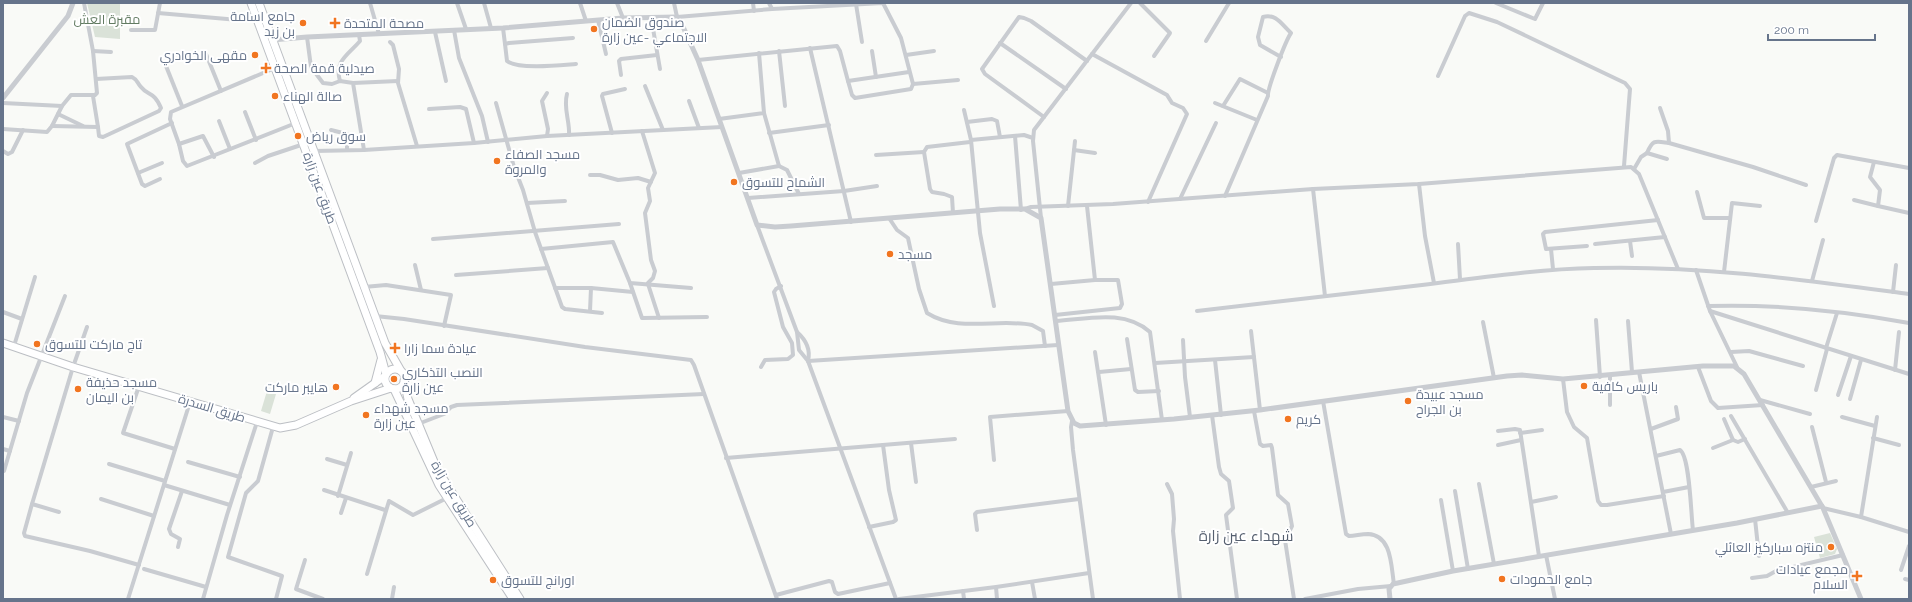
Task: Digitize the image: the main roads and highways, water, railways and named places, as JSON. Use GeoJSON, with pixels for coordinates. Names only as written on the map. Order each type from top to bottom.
{"type":"FeatureCollection","features":[{"type":"Feature","properties":{"kind":"main road","name":"طريق عين زارة"},"geometry":{"type":"LineString","coordinates":[[251,3],[382,356],[386,375]]}},
{"type":"Feature","properties":{"kind":"main road","name":"طريق عين زارة"},"geometry":{"type":"LineString","coordinates":[[259,3],[374,316],[392,358],[401,371]]}},
{"type":"Feature","properties":{"kind":"main road","name":"طريق السدرة"},"geometry":{"type":"LineString","coordinates":[[3,343],[73,367],[273,427],[284,428],[351,401]]}},
{"type":"Feature","properties":{"kind":"main road"},"geometry":{"type":"LineString","coordinates":[[375,383],[382,356]]}},
{"type":"Feature","properties":{"kind":"main road"},"geometry":{"type":"LineString","coordinates":[[384,364],[390,362],[392,358]]}},
{"type":"Feature","properties":{"kind":"main road"},"geometry":{"type":"LineString","coordinates":[[393,369],[401,371],[404,381],[400,387],[351,401],[393,369]]}},
{"type":"Feature","properties":{"kind":"main road"},"geometry":{"type":"LineString","coordinates":[[386,375],[385,382],[393,389]]}},
{"type":"Feature","properties":{"kind":"main road","name":"طريق عين زارة"},"geometry":{"type":"LineString","coordinates":[[404,381],[406,395],[433,461],[447,486],[520,599]]}},
{"type":"Feature","properties":{"kind":"main road","name":"طريق عين زارة"},"geometry":{"type":"LineString","coordinates":[[393,389],[399,398],[427,463],[447,498],[510,598]]}},
{"type":"Feature","properties":{"kind":"main road"},"geometry":{"type":"LineString","coordinates":[[399,398],[402,394],[406,395]]}},
{"type":"Feature","properties":{"kind":"place","name":"جامع اسامة بن زيد"},"geometry":{"type":"Point","coordinates":[303,23]}},
{"type":"Feature","properties":{"kind":"place","name":"مصحة المتحدة"},"geometry":{"type":"Point","coordinates":[335,23]}},
{"type":"Feature","properties":{"kind":"place","name":"صندوق الضمان الاجتماعي -عين زارة"},"geometry":{"type":"Point","coordinates":[594,29]}},
{"type":"Feature","properties":{"kind":"place","name":"مقهى الخوادري"},"geometry":{"type":"Point","coordinates":[255,55]}},
{"type":"Feature","properties":{"kind":"place","name":"صيدلية قمة الصحة"},"geometry":{"type":"Point","coordinates":[266,68]}},
{"type":"Feature","properties":{"kind":"place","name":"صالة الهناء"},"geometry":{"type":"Point","coordinates":[275,96]}},
{"type":"Feature","properties":{"kind":"place","name":"سوق رياض"},"geometry":{"type":"Point","coordinates":[298,136]}},
{"type":"Feature","properties":{"kind":"place","name":"مسجد الصفاء والمروة"},"geometry":{"type":"Point","coordinates":[497,161]}},
{"type":"Feature","properties":{"kind":"place","name":"الشماح للتسوق"},"geometry":{"type":"Point","coordinates":[734,182]}},
{"type":"Feature","properties":{"kind":"place","name":"مسجد"},"geometry":{"type":"Point","coordinates":[890,254]}},
{"type":"Feature","properties":{"kind":"place","name":"تاج ماركت للتسوق"},"geometry":{"type":"Point","coordinates":[37,344]}},
{"type":"Feature","properties":{"kind":"place","name":"عيادة سما زارا"},"geometry":{"type":"Point","coordinates":[395,348]}},
{"type":"Feature","properties":{"kind":"place","name":"النصب التذكاري عين زارة"},"geometry":{"type":"Point","coordinates":[394,379]}},
{"type":"Feature","properties":{"kind":"place","name":"باريس كافية"},"geometry":{"type":"Point","coordinates":[1584,386]}},
{"type":"Feature","properties":{"kind":"place","name":"هايبر ماركت"},"geometry":{"type":"Point","coordinates":[336,387]}},
{"type":"Feature","properties":{"kind":"place","name":"مسجد حذيفة بن اليمان"},"geometry":{"type":"Point","coordinates":[78,389]}},
{"type":"Feature","properties":{"kind":"place","name":"مسجد عبيدة بن الجراح"},"geometry":{"type":"Point","coordinates":[1408,401]}},
{"type":"Feature","properties":{"kind":"place","name":"مسجد شهداء عين زارة"},"geometry":{"type":"Point","coordinates":[366,415]}},
{"type":"Feature","properties":{"kind":"place","name":"كريم"},"geometry":{"type":"Point","coordinates":[1288,419]}},
{"type":"Feature","properties":{"kind":"place","name":"منتزه سباركيز العائلي"},"geometry":{"type":"Point","coordinates":[1831,547]}},
{"type":"Feature","properties":{"kind":"place","name":"مجمع عيادات السلام"},"geometry":{"type":"Point","coordinates":[1857,576]}},
{"type":"Feature","properties":{"kind":"place","name":"جامع الحمودات"},"geometry":{"type":"Point","coordinates":[1502,579]}},
{"type":"Feature","properties":{"kind":"place","name":"اورانج للتسوق"},"geometry":{"type":"Point","coordinates":[493,580]}},
{"type":"Feature","properties":{"kind":"district","name":"شهداء عين زارة"},"geometry":{"type":"Point","coordinates":[1246,536]}},
{"type":"Feature","properties":{"kind":"park label","name":"مقبرة العش"},"geometry":{"type":"Point","coordinates":[107,19]}}]}
